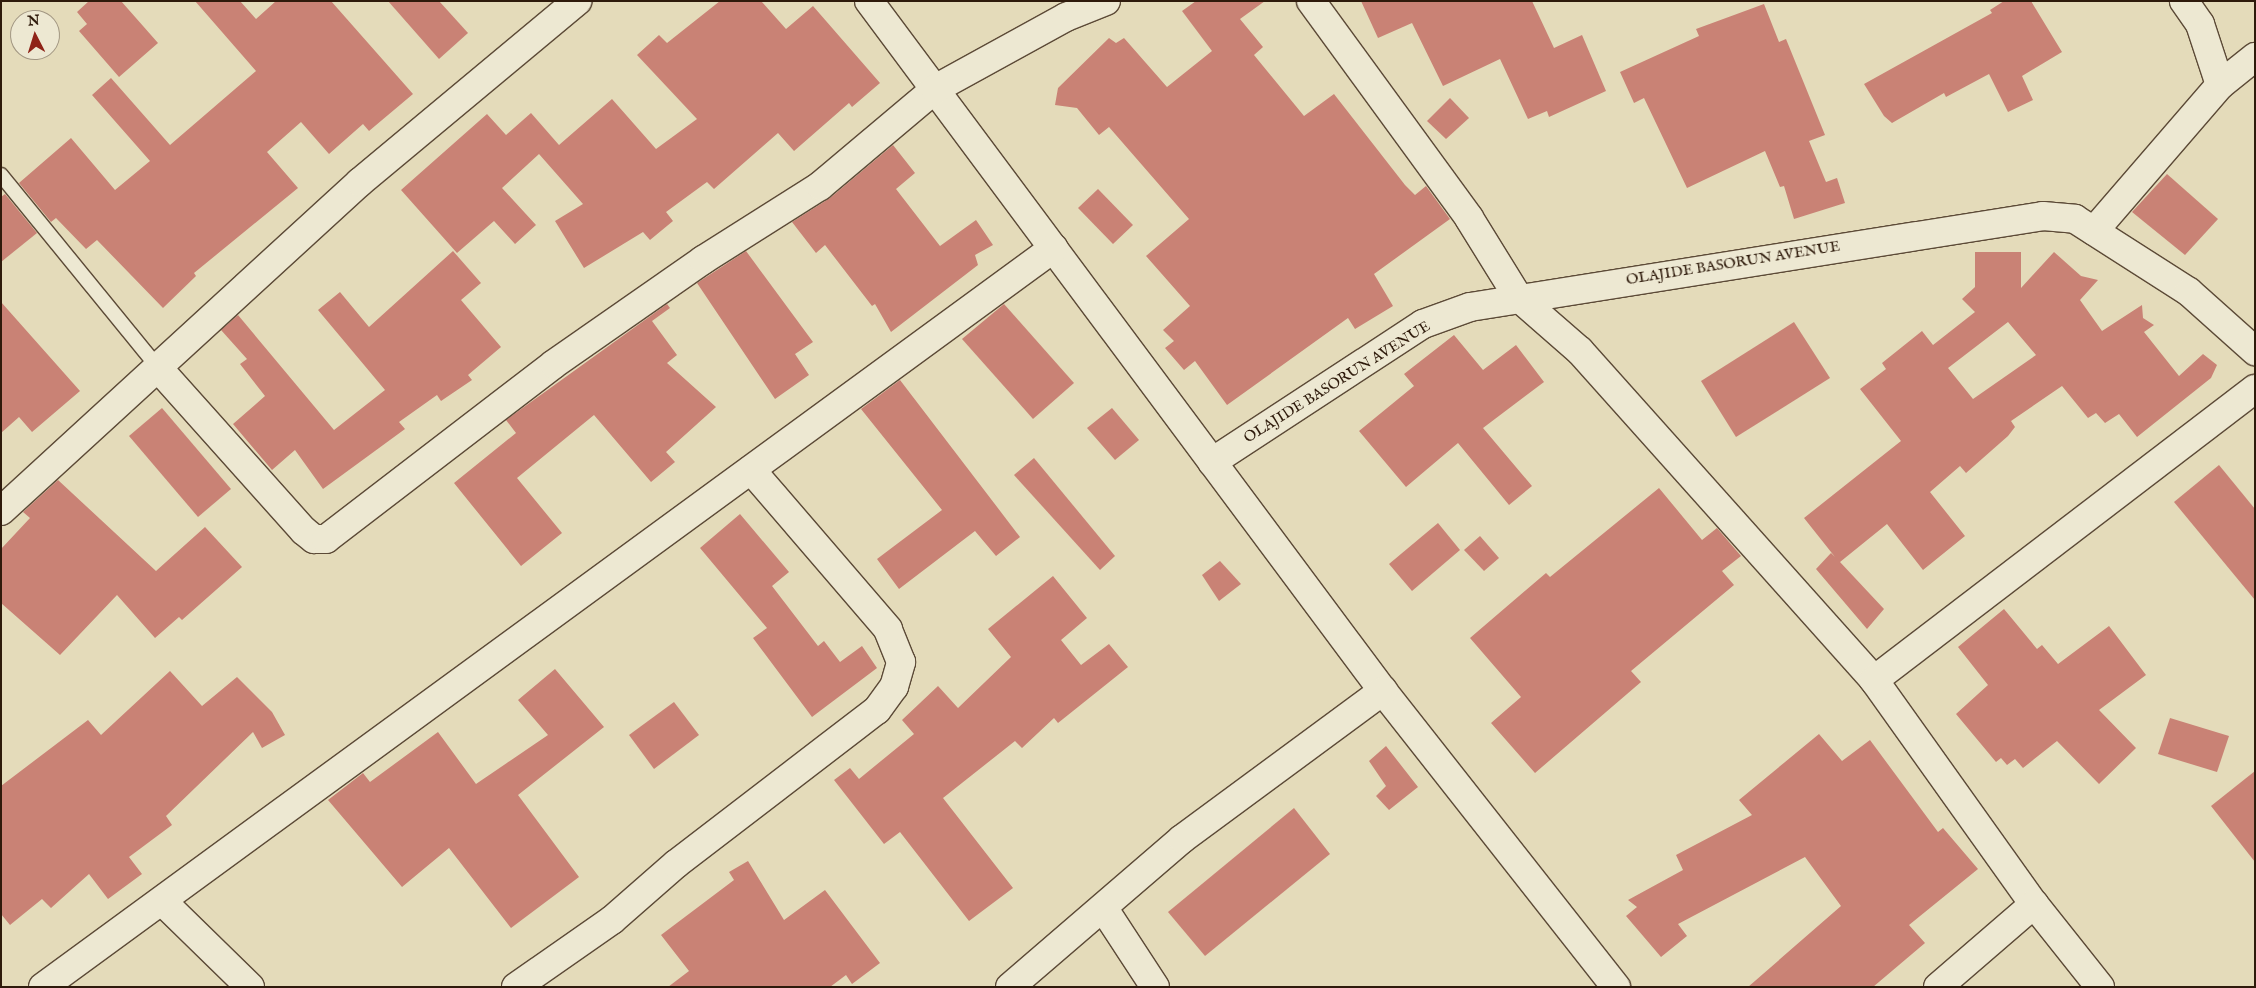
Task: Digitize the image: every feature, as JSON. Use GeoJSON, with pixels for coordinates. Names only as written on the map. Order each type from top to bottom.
{"type":"FeatureCollection","features":[{"type":"Feature","properties":{"kind":"street"},"geometry":{"type":"LineString","coordinates":[[1,511],[360,182],[577,1]]}},
{"type":"Feature","properties":{"kind":"street"},"geometry":{"type":"LineString","coordinates":[[869,1],[1384,691],[1519,869],[1616,987]]}},
{"type":"Feature","properties":{"kind":"street"},"geometry":{"type":"LineString","coordinates":[[158,369],[304,531],[314,539],[326,539],[554,364],[703,260],[820,186],[935,90],[1066,17],[1106,1]]}},
{"type":"Feature","properties":{"kind":"street"},"geometry":{"type":"LineString","coordinates":[[1311,1],[1469,218],[1518,296],[1580,351],[1874,680],[2034,904],[2100,987]]}},
{"type":"Feature","properties":{"kind":"street"},"geometry":{"type":"LineString","coordinates":[[2184,1],[2200,24],[2220,85]]}},
{"type":"Feature","properties":{"kind":"street"},"geometry":{"type":"LineString","coordinates":[[2094,231],[2220,85],[2255,56]]}},
{"type":"Feature","properties":{"kind":"street","name":"OLAJIDE BASORUN AVENUE"},"geometry":{"type":"LineString","coordinates":[[1212,462],[1423,324],[1470,306],[1518,296],[2043,216],[2075,219],[2094,231],[2189,292],[2255,352]]}},
{"type":"Feature","properties":{"kind":"street"},"geometry":{"type":"LineString","coordinates":[[43,987],[1054,248]]}},
{"type":"Feature","properties":{"kind":"street"},"geometry":{"type":"LineString","coordinates":[[1874,680],[2255,388]]}},
{"type":"Feature","properties":{"kind":"street"},"geometry":{"type":"LineString","coordinates":[[516,987],[612,920],[676,864],[877,710],[894,687],[901,662],[888,629],[751,470]]}},
{"type":"Feature","properties":{"kind":"street"},"geometry":{"type":"LineString","coordinates":[[1010,987],[1104,910],[1182,839],[1384,691]]}},
{"type":"Feature","properties":{"kind":"street"},"geometry":{"type":"LineString","coordinates":[[162,901],[250,987]]}},
{"type":"Feature","properties":{"kind":"street"},"geometry":{"type":"LineString","coordinates":[[1938,987],[2034,904]]}},
{"type":"Feature","properties":{"kind":"street"},"geometry":{"type":"LineString","coordinates":[[1104,910],[1155,987]]}},
{"type":"Feature","properties":{"kind":"lane"},"geometry":{"type":"LineString","coordinates":[[1,175],[158,369]]}},
{"type":"Feature","properties":{"kind":"building"},"geometry":{"type":"Polygon","coordinates":[[[89,1],[121,1],[158,43],[119,77],[79,31],[87,24],[77,12],[89,1]]]}},
{"type":"Feature","properties":{"kind":"building"},"geometry":{"type":"Polygon","coordinates":[[[195,1],[240,1],[256,19],[276,1],[331,1],[413,94],[369,131],[363,124],[329,154],[301,122],[267,152],[298,188],[194,273],[196,276],[163,308],[97,240],[86,249],[56,218],[51,222],[19,183],[71,138],[115,190],[150,161],[92,95],[111,78],[170,145],[256,71],[195,1]]]}},
{"type":"Feature","properties":{"kind":"building"},"geometry":{"type":"Polygon","coordinates":[[[388,1],[439,1],[468,33],[439,59],[388,1]]]}},
{"type":"Feature","properties":{"kind":"building"},"geometry":{"type":"Polygon","coordinates":[[[720,1],[761,1],[786,29],[813,6],[880,83],[852,107],[849,103],[794,151],[778,133],[714,189],[707,182],[666,212],[673,221],[650,240],[643,232],[584,268],[555,221],[583,204],[539,154],[502,188],[536,225],[515,244],[494,221],[457,253],[401,190],[487,114],[506,135],[531,113],[559,145],[612,99],[656,149],[697,119],[637,55],[659,35],[667,43],[720,1]]]}},
{"type":"Feature","properties":{"kind":"building"},"geometry":{"type":"Polygon","coordinates":[[[1196,1],[1265,1],[1240,19],[1263,47],[1254,55],[1304,116],[1334,94],[1405,185],[1415,195],[1426,186],[1450,219],[1374,274],[1393,306],[1355,329],[1348,318],[1227,405],[1195,361],[1184,370],[1165,348],[1174,341],[1163,330],[1190,306],[1146,256],[1189,219],[1109,127],[1099,135],[1077,108],[1055,105],[1058,88],[1109,38],[1116,43],[1124,38],[1167,87],[1212,51],[1182,11],[1196,1]]]}},
{"type":"Feature","properties":{"kind":"building"},"geometry":{"type":"Polygon","coordinates":[[[1361,1],[1532,1],[1554,48],[1582,35],[1606,91],[1549,117],[1547,111],[1528,119],[1500,59],[1443,86],[1412,23],[1378,38],[1361,1]]]}},
{"type":"Feature","properties":{"kind":"building"},"geometry":{"type":"Polygon","coordinates":[[[2004,1],[2031,1],[2062,52],[2022,76],[2033,100],[2008,112],[1989,74],[1946,97],[1944,93],[1892,123],[1884,116],[1864,84],[1992,13],[1990,10],[2004,1]]]}},
{"type":"Feature","properties":{"kind":"building"},"geometry":{"type":"Polygon","coordinates":[[[1764,4],[1779,42],[1786,39],[1825,135],[1809,141],[1826,182],[1837,178],[1845,203],[1794,219],[1784,186],[1780,187],[1765,151],[1687,188],[1644,98],[1634,103],[1620,72],[1699,36],[1696,29],[1764,4]]]}},
{"type":"Feature","properties":{"kind":"building"},"geometry":{"type":"Polygon","coordinates":[[[1450,98],[1469,118],[1446,139],[1427,121],[1450,98]]]}},
{"type":"Feature","properties":{"kind":"building"},"geometry":{"type":"Polygon","coordinates":[[[893,145],[915,173],[896,189],[940,246],[976,220],[993,245],[975,255],[978,265],[891,332],[875,304],[872,306],[825,245],[816,253],[792,222],[830,198],[893,145]]]}},
{"type":"Feature","properties":{"kind":"building"},"geometry":{"type":"Polygon","coordinates":[[[2167,174],[2218,219],[2185,255],[2132,212],[2167,174]]]}},
{"type":"Feature","properties":{"kind":"building"},"geometry":{"type":"Polygon","coordinates":[[[1098,189],[1133,225],[1113,244],[1078,208],[1098,189]]]}},
{"type":"Feature","properties":{"kind":"building"},"geometry":{"type":"Polygon","coordinates":[[[5,194],[37,233],[1,262],[1,197],[5,194]]]}},
{"type":"Feature","properties":{"kind":"building"},"geometry":{"type":"Polygon","coordinates":[[[453,251],[481,283],[461,300],[501,347],[468,375],[472,380],[441,401],[437,395],[399,422],[405,429],[323,489],[295,450],[272,470],[233,424],[265,396],[240,364],[247,359],[221,330],[238,315],[334,430],[385,390],[318,310],[340,292],[369,327],[453,251]]]}},
{"type":"Feature","properties":{"kind":"building"},"geometry":{"type":"Polygon","coordinates":[[[746,251],[813,342],[795,354],[809,375],[775,399],[697,283],[746,251]]]}},
{"type":"Feature","properties":{"kind":"building"},"geometry":{"type":"Polygon","coordinates":[[[1975,252],[2021,252],[2021,288],[2054,252],[2081,276],[2098,280],[2080,300],[2102,331],[2142,305],[2143,318],[2154,325],[2144,332],[2179,376],[2203,354],[2217,365],[2211,378],[2137,437],[2119,414],[2105,423],[2096,413],[2088,418],[2062,386],[2011,421],[2015,427],[2008,436],[1966,473],[1960,466],[1930,492],[1965,536],[1923,570],[1887,524],[1840,562],[1884,609],[1867,629],[1816,569],[1831,553],[1835,557],[1804,518],[1901,441],[1860,389],[1886,369],[1882,363],[1922,331],[1933,345],[1975,312],[1962,299],[1975,287],[1975,252]],[[2008,322],[1948,368],[1973,399],[2036,355],[2008,322]]]}},
{"type":"Feature","properties":{"kind":"building"},"geometry":{"type":"Polygon","coordinates":[[[1,302],[80,391],[32,432],[19,417],[1,433],[1,302]]]}},
{"type":"Feature","properties":{"kind":"building"},"geometry":{"type":"Polygon","coordinates":[[[667,304],[670,308],[652,321],[677,355],[667,363],[716,407],[666,452],[675,462],[651,482],[594,415],[517,478],[562,533],[521,566],[454,483],[516,433],[506,420],[667,304]]]}},
{"type":"Feature","properties":{"kind":"building"},"geometry":{"type":"Polygon","coordinates":[[[1004,304],[1074,383],[1033,419],[962,339],[1004,304]]]}},
{"type":"Feature","properties":{"kind":"building"},"geometry":{"type":"Polygon","coordinates":[[[1794,322],[1830,378],[1736,437],[1701,381],[1794,322]]]}},
{"type":"Feature","properties":{"kind":"building"},"geometry":{"type":"Polygon","coordinates":[[[1454,335],[1483,370],[1516,345],[1544,382],[1483,428],[1532,486],[1509,505],[1458,443],[1406,487],[1359,431],[1414,386],[1404,374],[1454,335]]]}},
{"type":"Feature","properties":{"kind":"building"},"geometry":{"type":"Polygon","coordinates":[[[900,380],[1020,537],[996,556],[975,531],[899,589],[877,559],[942,510],[861,409],[900,380]]]}},
{"type":"Feature","properties":{"kind":"building"},"geometry":{"type":"Polygon","coordinates":[[[162,408],[231,489],[198,517],[129,436],[162,408]]]}},
{"type":"Feature","properties":{"kind":"building"},"geometry":{"type":"Polygon","coordinates":[[[1112,408],[1139,440],[1115,460],[1087,428],[1112,408]]]}},
{"type":"Feature","properties":{"kind":"building"},"geometry":{"type":"Polygon","coordinates":[[[1034,458],[1115,556],[1100,570],[1014,475],[1034,458]]]}},
{"type":"Feature","properties":{"kind":"building"},"geometry":{"type":"Polygon","coordinates":[[[2219,465],[2255,509],[2255,600],[2174,502],[2219,465]]]}},
{"type":"Feature","properties":{"kind":"building"},"geometry":{"type":"Polygon","coordinates":[[[58,480],[156,571],[205,527],[242,567],[182,620],[179,617],[155,638],[117,595],[60,655],[1,603],[1,549],[30,518],[23,512],[58,480]]]}},
{"type":"Feature","properties":{"kind":"building"},"geometry":{"type":"Polygon","coordinates":[[[1659,488],[1702,540],[1717,528],[1741,556],[1722,571],[1734,585],[1631,671],[1641,682],[1535,773],[1491,723],[1521,697],[1470,638],[1546,573],[1550,577],[1659,488]]]}},
{"type":"Feature","properties":{"kind":"building"},"geometry":{"type":"Polygon","coordinates":[[[740,514],[789,572],[772,586],[818,646],[824,641],[840,662],[862,646],[877,668],[812,717],[753,638],[767,628],[700,548],[740,514]]]}},
{"type":"Feature","properties":{"kind":"building"},"geometry":{"type":"Polygon","coordinates":[[[1438,523],[1460,550],[1412,591],[1389,564],[1438,523]]]}},
{"type":"Feature","properties":{"kind":"building"},"geometry":{"type":"Polygon","coordinates":[[[1480,536],[1499,558],[1484,571],[1464,550],[1480,536]]]}},
{"type":"Feature","properties":{"kind":"building"},"geometry":{"type":"Polygon","coordinates":[[[1220,561],[1241,584],[1219,601],[1202,575],[1220,561]]]}},
{"type":"Feature","properties":{"kind":"building"},"geometry":{"type":"Polygon","coordinates":[[[1053,576],[1087,618],[1061,640],[1081,665],[1109,644],[1128,667],[1058,723],[1054,718],[1022,748],[1015,741],[943,798],[1013,888],[969,921],[900,832],[884,844],[834,780],[850,768],[859,779],[914,734],[902,720],[938,686],[958,708],[1011,657],[988,629],[1053,576]]]}},
{"type":"Feature","properties":{"kind":"building"},"geometry":{"type":"Polygon","coordinates":[[[2004,609],[2037,649],[2042,645],[2058,664],[2109,626],[2146,675],[2099,710],[2136,748],[2099,784],[2057,741],[2023,768],[2015,759],[2007,765],[2001,758],[1996,762],[1956,714],[1988,685],[1958,647],[2004,609]]]}},
{"type":"Feature","properties":{"kind":"building"},"geometry":{"type":"Polygon","coordinates":[[[555,669],[604,727],[518,795],[579,877],[511,928],[449,848],[402,887],[328,800],[363,773],[370,782],[438,732],[476,784],[548,735],[518,700],[555,669]]]}},
{"type":"Feature","properties":{"kind":"building"},"geometry":{"type":"Polygon","coordinates":[[[170,671],[202,706],[237,677],[272,712],[285,735],[262,748],[253,732],[166,816],[172,825],[129,857],[142,874],[108,899],[89,874],[51,908],[42,899],[10,925],[1,914],[1,786],[88,720],[101,735],[170,671]]]}},
{"type":"Feature","properties":{"kind":"building"},"geometry":{"type":"Polygon","coordinates":[[[674,702],[699,735],[654,769],[629,735],[674,702]]]}},
{"type":"Feature","properties":{"kind":"building"},"geometry":{"type":"Polygon","coordinates":[[[2170,718],[2229,736],[2217,772],[2158,754],[2170,718]]]}},
{"type":"Feature","properties":{"kind":"building"},"geometry":{"type":"Polygon","coordinates":[[[1819,734],[1842,761],[1870,740],[1938,832],[1943,828],[1978,869],[1909,925],[1925,943],[1873,987],[1748,987],[1841,906],[1805,857],[1678,924],[1687,936],[1661,957],[1626,916],[1637,907],[1628,900],[1683,870],[1676,855],[1752,815],[1739,800],[1819,734]]]}},
{"type":"Feature","properties":{"kind":"building"},"geometry":{"type":"Polygon","coordinates":[[[1386,746],[1418,787],[1389,810],[1376,796],[1386,786],[1369,761],[1386,746]]]}},
{"type":"Feature","properties":{"kind":"building"},"geometry":{"type":"Polygon","coordinates":[[[2255,771],[2255,862],[2211,806],[2255,771]]]}},
{"type":"Feature","properties":{"kind":"building"},"geometry":{"type":"Polygon","coordinates":[[[1294,808],[1330,854],[1205,956],[1168,912],[1294,808]]]}},
{"type":"Feature","properties":{"kind":"building"},"geometry":{"type":"Polygon","coordinates":[[[748,861],[784,920],[825,890],[880,963],[852,984],[846,975],[830,987],[668,987],[689,971],[661,935],[734,880],[729,872],[748,861]]]}}]}
